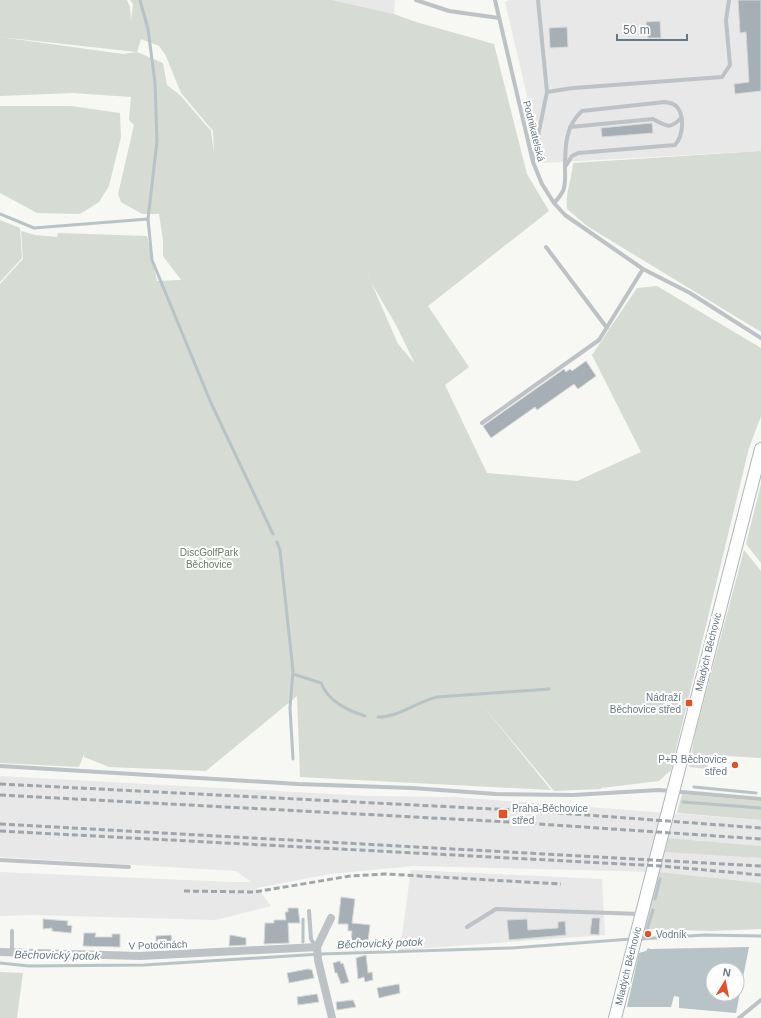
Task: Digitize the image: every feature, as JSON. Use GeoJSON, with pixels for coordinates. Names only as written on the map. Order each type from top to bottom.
{"type":"FeatureCollection","features":[{"type":"Feature","properties":{"kind":"street","name":"Mladých Běchovic"},"geometry":{"type":"LineString","coordinates":[[615,1018],[672,791],[761,449]]}},
{"type":"Feature","properties":{"kind":"street"},"geometry":{"type":"LineString","coordinates":[[331,918],[317,953],[332,1018]]}},
{"type":"Feature","properties":{"kind":"street","name":"V Potočinách"},"geometry":{"type":"LineString","coordinates":[[0,952],[140,956],[317,953]]}},
{"type":"Feature","properties":{"kind":"lane"},"geometry":{"type":"LineString","coordinates":[[416,0],[449,11],[499,18]]}},
{"type":"Feature","properties":{"kind":"lane","name":"Podnikatelská"},"geometry":{"type":"LineString","coordinates":[[495,0],[533,162],[542,184],[554,204],[565,215],[643,269],[690,294],[761,338]]}},
{"type":"Feature","properties":{"kind":"lane"},"geometry":{"type":"LineString","coordinates":[[533,162],[547,92],[538,0]]}},
{"type":"Feature","properties":{"kind":"lane"},"geometry":{"type":"LineString","coordinates":[[547,92],[581,87],[712,79],[722,77],[730,65],[726,20],[728,0]]}},
{"type":"Feature","properties":{"kind":"lane"},"geometry":{"type":"LineString","coordinates":[[554,204],[563,191],[565,181],[565,167],[565,151],[570,126],[574,118],[582,111],[665,102],[677,107],[681,118],[682,133],[680,140],[675,145],[578,153],[572,156],[565,167]]}},
{"type":"Feature","properties":{"kind":"lane"},"geometry":{"type":"LineString","coordinates":[[570,126],[653,119],[662,125],[669,126],[675,124],[681,118]]}},
{"type":"Feature","properties":{"kind":"lane"},"geometry":{"type":"LineString","coordinates":[[546,248],[607,328]]}},
{"type":"Feature","properties":{"kind":"lane"},"geometry":{"type":"LineString","coordinates":[[482,424],[599,340],[643,269]]}},
{"type":"Feature","properties":{"kind":"lane"},"geometry":{"type":"LineString","coordinates":[[0,766],[298,784],[412,788],[496,794],[573,795],[659,790],[761,799]]}},
{"type":"Feature","properties":{"kind":"lane"},"geometry":{"type":"LineString","coordinates":[[0,860],[129,868]]}},
{"type":"Feature","properties":{"kind":"lane"},"geometry":{"type":"LineString","coordinates":[[467,927],[496,909],[641,914]]}},
{"type":"Feature","properties":{"kind":"lane"},"geometry":{"type":"LineString","coordinates":[[309,911],[312,939],[317,953]]}},
{"type":"Feature","properties":{"kind":"lane"},"geometry":{"type":"LineString","coordinates":[[12,931],[12,952]]}},
{"type":"Feature","properties":{"kind":"lane"},"geometry":{"type":"LineString","coordinates":[[739,1018],[761,1000]]}},
{"type":"Feature","properties":{"kind":"shaded area"},"geometry":{"type":"Polygon","coordinates":[[[332,0],[395,0],[394,14],[332,0]]]}},
{"type":"Feature","properties":{"kind":"shaded area"},"geometry":{"type":"Polygon","coordinates":[[[509,0],[761,0],[761,151],[543,163],[505,2],[509,0]]]}},
{"type":"Feature","properties":{"kind":"shaded area"},"geometry":{"type":"Polygon","coordinates":[[[0,776],[368,796],[454,797],[761,820],[761,846],[668,838],[665,851],[761,858],[761,883],[659,872],[413,866],[330,874],[257,888],[271,906],[216,920],[34,915],[0,916],[0,872],[251,882],[236,871],[0,857],[0,776]]]}},
{"type":"Feature","properties":{"kind":"shaded area"},"geometry":{"type":"Polygon","coordinates":[[[411,870],[602,879],[605,935],[400,950],[411,870]]]}},
{"type":"Feature","properties":{"kind":"shaded area"},"geometry":{"type":"Polygon","coordinates":[[[749,947],[745,967],[745,962],[705,962],[705,1002],[738,1002],[736,1013],[679,1008],[679,997],[674,996],[671,1007],[627,1007],[639,953],[646,951],[648,948],[749,947]]]}},
{"type":"Feature","properties":{"kind":"green space","name":"DiscGolfPark Běchovice"},"geometry":{"type":"Polygon","coordinates":[[[0,0],[127,0],[130,7],[131,21],[133,4],[130,0],[332,0],[394,14],[416,22],[494,44],[527,174],[549,211],[428,306],[469,367],[445,385],[487,473],[577,481],[641,452],[592,355],[637,288],[657,286],[761,348],[761,416],[749,448],[671,770],[659,781],[601,789],[554,791],[479,701],[551,790],[300,777],[297,696],[206,771],[109,767],[84,757],[84,754],[79,767],[0,763],[0,284],[23,259],[21,231],[35,235],[57,237],[58,233],[147,236],[157,281],[181,280],[163,256],[163,240],[159,214],[142,214],[121,202],[118,194],[134,125],[129,120],[131,97],[73,93],[0,96],[0,0]],[[0,37],[123,54],[137,52],[0,37]],[[141,39],[137,52],[163,63],[167,85],[180,95],[211,131],[214,154],[213,131],[181,93],[165,54],[159,46],[141,39]],[[357,250],[398,344],[415,364],[396,325],[372,284],[357,250]]]}},
{"type":"Feature","properties":{"kind":"green space"},"geometry":{"type":"Polygon","coordinates":[[[0,106],[71,106],[120,113],[121,137],[109,186],[99,202],[80,214],[37,213],[0,193],[0,106]]]}},
{"type":"Feature","properties":{"kind":"green space"},"geometry":{"type":"Polygon","coordinates":[[[761,151],[761,332],[587,226],[567,209],[567,198],[573,163],[761,151]]]}},
{"type":"Feature","properties":{"kind":"green space"},"geometry":{"type":"Polygon","coordinates":[[[0,220],[20,228],[22,258],[0,282],[0,220]]]}},
{"type":"Feature","properties":{"kind":"green space"},"geometry":{"type":"Polygon","coordinates":[[[761,484],[761,563],[746,544],[761,484]]]}},
{"type":"Feature","properties":{"kind":"green space"},"geometry":{"type":"Polygon","coordinates":[[[744,550],[761,571],[761,758],[710,755],[707,769],[689,767],[695,734],[744,550]]]}},
{"type":"Feature","properties":{"kind":"green space"},"geometry":{"type":"Polygon","coordinates":[[[682,794],[761,801],[761,820],[677,813],[682,794]]]}},
{"type":"Feature","properties":{"kind":"green space"},"geometry":{"type":"Polygon","coordinates":[[[668,838],[761,846],[761,858],[665,852],[668,838]]]}},
{"type":"Feature","properties":{"kind":"green space"},"geometry":{"type":"Polygon","coordinates":[[[659,872],[761,883],[761,929],[712,931],[644,929],[659,872]]]}},
{"type":"Feature","properties":{"kind":"green space"},"geometry":{"type":"Polygon","coordinates":[[[0,972],[23,973],[17,1018],[0,1018],[0,972]]]}},
{"type":"Feature","properties":{"kind":"building"},"geometry":{"type":"Polygon","coordinates":[[[738,0],[761,0],[761,91],[735,94],[734,84],[749,82],[746,32],[740,33],[738,0]]]}},
{"type":"Feature","properties":{"kind":"building"},"geometry":{"type":"Polygon","coordinates":[[[660,21],[661,38],[648,38],[646,22],[660,21]]]}},
{"type":"Feature","properties":{"kind":"building"},"geometry":{"type":"Polygon","coordinates":[[[567,27],[568,47],[550,48],[549,28],[567,27]]]}},
{"type":"Feature","properties":{"kind":"building"},"geometry":{"type":"Polygon","coordinates":[[[652,123],[653,133],[602,137],[601,128],[652,123]]]}},
{"type":"Feature","properties":{"kind":"building"},"geometry":{"type":"Polygon","coordinates":[[[586,361],[596,376],[578,389],[574,384],[537,410],[535,407],[491,438],[483,426],[564,369],[566,372],[570,369],[572,371],[586,361]]]}},
{"type":"Feature","properties":{"kind":"building"},"geometry":{"type":"Polygon","coordinates":[[[341,897],[355,899],[352,923],[370,925],[367,949],[353,947],[353,944],[351,943],[352,931],[348,931],[348,924],[338,924],[341,897]]]}},
{"type":"Feature","properties":{"kind":"building"},"geometry":{"type":"Polygon","coordinates":[[[288,908],[298,908],[300,923],[288,923],[289,943],[264,944],[265,923],[274,923],[274,920],[286,920],[285,912],[288,912],[288,908]]]}},
{"type":"Feature","properties":{"kind":"building"},"geometry":{"type":"Polygon","coordinates":[[[592,918],[600,918],[599,935],[590,934],[592,918]]]}},
{"type":"Feature","properties":{"kind":"building"},"geometry":{"type":"Polygon","coordinates":[[[43,919],[68,921],[67,925],[72,926],[71,933],[52,931],[52,928],[43,929],[43,919]]]}},
{"type":"Feature","properties":{"kind":"building"},"geometry":{"type":"Polygon","coordinates":[[[527,919],[528,930],[558,928],[558,922],[565,921],[566,935],[509,940],[507,920],[527,919]]]}},
{"type":"Feature","properties":{"kind":"building"},"geometry":{"type":"Polygon","coordinates":[[[84,933],[96,933],[95,937],[112,937],[112,934],[120,934],[120,947],[83,946],[84,933]]]}},
{"type":"Feature","properties":{"kind":"building"},"geometry":{"type":"Polygon","coordinates":[[[171,935],[172,946],[156,948],[156,936],[171,935]]]}},
{"type":"Feature","properties":{"kind":"building"},"geometry":{"type":"Polygon","coordinates":[[[230,935],[246,938],[246,945],[229,946],[230,935]]]}},
{"type":"Feature","properties":{"kind":"building"},"geometry":{"type":"Polygon","coordinates":[[[366,955],[368,973],[372,972],[373,980],[365,982],[364,977],[358,979],[356,958],[366,955]]]}},
{"type":"Feature","properties":{"kind":"building"},"geometry":{"type":"Polygon","coordinates":[[[340,961],[341,964],[343,963],[349,982],[341,984],[337,973],[335,973],[333,963],[340,961]]]}},
{"type":"Feature","properties":{"kind":"building"},"geometry":{"type":"Polygon","coordinates":[[[308,969],[312,970],[314,978],[289,983],[287,973],[308,969]]]}},
{"type":"Feature","properties":{"kind":"building"},"geometry":{"type":"Polygon","coordinates":[[[399,984],[400,993],[379,998],[377,988],[399,984]]]}},
{"type":"Feature","properties":{"kind":"building"},"geometry":{"type":"Polygon","coordinates":[[[317,994],[319,1002],[298,1005],[297,997],[317,994]]]}},
{"type":"Feature","properties":{"kind":"building"},"geometry":{"type":"Polygon","coordinates":[[[353,1000],[356,1007],[337,1010],[336,1002],[353,1000]]]}},
{"type":"Feature","properties":{"kind":"waterway"},"geometry":{"type":"LineString","coordinates":[[140,0],[148,29],[155,83],[157,141],[148,219],[152,260],[211,403],[273,534]]}},
{"type":"Feature","properties":{"kind":"waterway"},"geometry":{"type":"LineString","coordinates":[[0,214],[34,228],[148,219]]}},
{"type":"Feature","properties":{"kind":"waterway"},"geometry":{"type":"LineString","coordinates":[[277,542],[280,550],[293,671],[290,708],[293,759]]}},
{"type":"Feature","properties":{"kind":"waterway"},"geometry":{"type":"LineString","coordinates":[[293,674],[321,683],[324,690],[339,704],[365,716]]}},
{"type":"Feature","properties":{"kind":"waterway"},"geometry":{"type":"LineString","coordinates":[[378,717],[394,715],[429,699],[437,697],[549,689]]}},
{"type":"Feature","properties":{"kind":"waterway"},"geometry":{"type":"LineString","coordinates":[[694,787],[756,793]]}},
{"type":"Feature","properties":{"kind":"waterway"},"geometry":{"type":"LineString","coordinates":[[683,802],[761,808]]}},
{"type":"Feature","properties":{"kind":"waterway"},"geometry":{"type":"LineString","coordinates":[[655,899],[660,879]]}},
{"type":"Feature","properties":{"kind":"waterway"},"geometry":{"type":"LineString","coordinates":[[644,939],[653,910]]}},
{"type":"Feature","properties":{"kind":"waterway"},"geometry":{"type":"LineString","coordinates":[[303,919],[303,942]]}},
{"type":"Feature","properties":{"kind":"waterway","name":"Běchovický potok"},"geometry":{"type":"LineString","coordinates":[[639,939],[705,935],[761,936]]}},
{"type":"Feature","properties":{"kind":"waterway","name":"Běchovický potok"},"geometry":{"type":"LineString","coordinates":[[0,963],[29,966],[144,965],[321,954],[512,948],[631,939]]}},
{"type":"Feature","properties":{"kind":"railway"},"geometry":{"type":"LineString","coordinates":[[0,784],[533,811],[761,828]]}},
{"type":"Feature","properties":{"kind":"railway"},"geometry":{"type":"LineString","coordinates":[[0,795],[509,822],[761,839]]}},
{"type":"Feature","properties":{"kind":"railway"},"geometry":{"type":"LineString","coordinates":[[0,824],[761,866]]}},
{"type":"Feature","properties":{"kind":"railway"},"geometry":{"type":"LineString","coordinates":[[0,831],[661,866],[761,875]]}},
{"type":"Feature","properties":{"kind":"railway"},"geometry":{"type":"LineString","coordinates":[[184,891],[255,892],[350,876],[385,874],[561,884]]}},
{"type":"Feature","properties":{"kind":"place","name":"Nádraží Běchovice střed"},"geometry":{"type":"Point","coordinates":[689,703]}},
{"type":"Feature","properties":{"kind":"place","name":"P+R Běchovice střed"},"geometry":{"type":"Point","coordinates":[735,765]}},
{"type":"Feature","properties":{"kind":"place","name":"Praha-Běchovice střed"},"geometry":{"type":"Point","coordinates":[503,814]}},
{"type":"Feature","properties":{"kind":"place","name":"Vodník"},"geometry":{"type":"Point","coordinates":[648,934]}}]}
